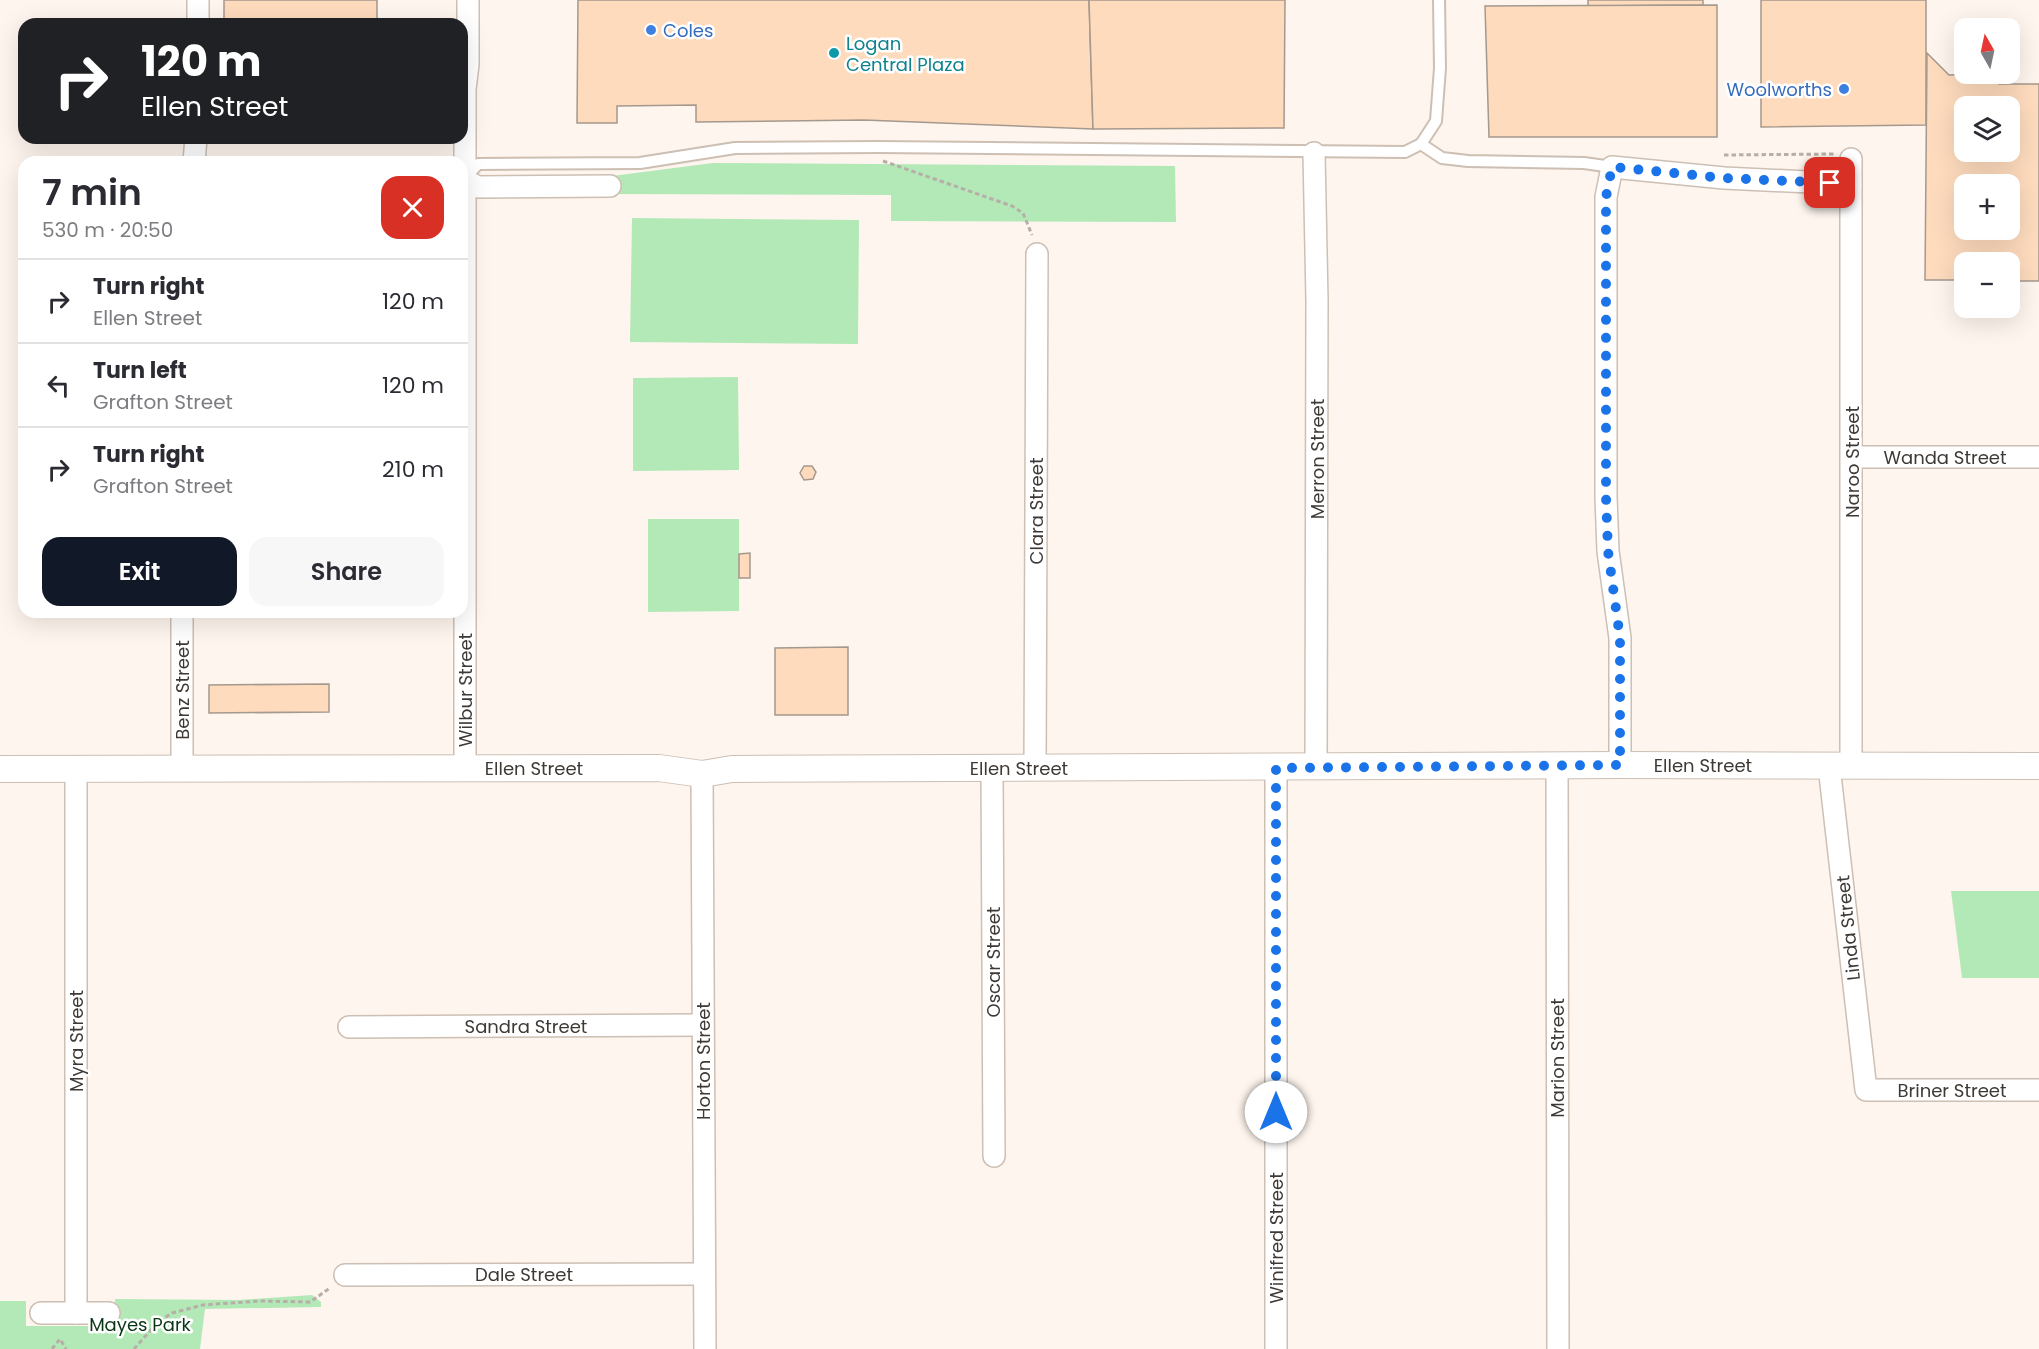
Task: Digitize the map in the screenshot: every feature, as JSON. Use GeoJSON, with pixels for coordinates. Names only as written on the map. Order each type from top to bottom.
{"type":"FeatureCollection","features":[{"type":"Feature","properties":{"kind":"street"},"geometry":{"type":"LineString","coordinates":[[198,0],[198,18]]}},
{"type":"Feature","properties":{"kind":"street","name":"Wilbur Street"},"geometry":{"type":"LineString","coordinates":[[467,18],[468,0]]}},
{"type":"Feature","properties":{"kind":"street","name":"Merron Street"},"geometry":{"type":"LineString","coordinates":[[1314,153],[1317,334],[1316,766]]}},
{"type":"Feature","properties":{"kind":"street","name":"Naroo Street"},"geometry":{"type":"LineString","coordinates":[[1840,766],[1852,457],[1851,184],[1845,157]]}},
{"type":"Feature","properties":{"kind":"street"},"geometry":{"type":"LineString","coordinates":[[1620,765],[1620,638],[1608,551],[1606,497],[1606,197],[1612,167],[1724,178],[1851,184]]}},
{"type":"Feature","properties":{"kind":"street"},"geometry":{"type":"LineString","coordinates":[[468,182],[478,187],[610,186]]}},
{"type":"Feature","properties":{"kind":"street","name":"Clara Street"},"geometry":{"type":"LineString","coordinates":[[1035,768],[1036,254]]}},
{"type":"Feature","properties":{"kind":"street","name":"Wanda Street"},"geometry":{"type":"LineString","coordinates":[[1852,457],[2039,457]]}},
{"type":"Feature","properties":{"kind":"street","name":"Benz Street"},"geometry":{"type":"LineString","coordinates":[[182,618],[182,768]]}},
{"type":"Feature","properties":{"kind":"street","name":"Wilbur Street"},"geometry":{"type":"LineString","coordinates":[[464,618],[465,768]]}},
{"type":"Feature","properties":{"kind":"street","name":"Ellen Street"},"geometry":{"type":"LineString","coordinates":[[0,768],[659,768],[702,774],[732,769],[1620,765],[2039,766]]}},
{"type":"Feature","properties":{"kind":"street","name":"Marion Street"},"geometry":{"type":"LineString","coordinates":[[1557,766],[1558,1349]]}},
{"type":"Feature","properties":{"kind":"street","name":"Linda Street"},"geometry":{"type":"LineString","coordinates":[[1840,766],[1866,1090]]}},
{"type":"Feature","properties":{"kind":"street","name":"Oscar Street"},"geometry":{"type":"LineString","coordinates":[[992,768],[994,1156]]}},
{"type":"Feature","properties":{"kind":"street","name":"Winifred Street"},"geometry":{"type":"LineString","coordinates":[[1276,768],[1276,1349]]}},
{"type":"Feature","properties":{"kind":"street","name":"Myra Street"},"geometry":{"type":"LineString","coordinates":[[76,769],[76,1313]]}},
{"type":"Feature","properties":{"kind":"street","name":"Horton Street"},"geometry":{"type":"LineString","coordinates":[[702,774],[705,1349]]}},
{"type":"Feature","properties":{"kind":"street","name":"Sandra Street"},"geometry":{"type":"LineString","coordinates":[[349,1027],[702,1025]]}},
{"type":"Feature","properties":{"kind":"street","name":"Briner Street"},"geometry":{"type":"LineString","coordinates":[[1866,1090],[2039,1090]]}},
{"type":"Feature","properties":{"kind":"street","name":"Dale Street"},"geometry":{"type":"LineString","coordinates":[[345,1275],[704,1274]]}},
{"type":"Feature","properties":{"kind":"street"},"geometry":{"type":"LineString","coordinates":[[41,1313],[109,1313]]}},
{"type":"Feature","properties":{"kind":"lane"},"geometry":{"type":"LineString","coordinates":[[468,174],[478,164],[640,164],[675,156],[735,148],[877,147],[1314,153],[1405,152],[1421,144],[1437,121],[1440,68],[1439,0]]}},
{"type":"Feature","properties":{"kind":"lane"},"geometry":{"type":"LineString","coordinates":[[1421,144],[1442,159],[1584,163],[1612,167]]}},
{"type":"Feature","properties":{"kind":"path"},"geometry":{"type":"LineString","coordinates":[[877,147],[883,162],[891,166],[1012,206],[1023,213],[1028,222],[1036,254]]}},
{"type":"Feature","properties":{"kind":"path"},"geometry":{"type":"LineString","coordinates":[[1724,156],[1845,157]]}},
{"type":"Feature","properties":{"kind":"path"},"geometry":{"type":"LineString","coordinates":[[134,1349],[157,1323],[172,1313],[203,1305],[260,1301],[310,1302],[319,1298],[345,1275]]}},
{"type":"Feature","properties":{"kind":"path"},"geometry":{"type":"LineString","coordinates":[[52,1349],[60,1339],[66,1349]]}},
{"type":"Feature","properties":{"kind":"green space"},"geometry":{"type":"Polygon","coordinates":[[[713,163],[1175,166],[1176,222],[891,221],[891,195],[612,194],[612,176],[713,163]]]}},
{"type":"Feature","properties":{"kind":"green space"},"geometry":{"type":"Polygon","coordinates":[[[632,218],[859,220],[858,344],[630,342],[632,218]]]}},
{"type":"Feature","properties":{"kind":"green space"},"geometry":{"type":"Polygon","coordinates":[[[738,377],[739,470],[633,471],[633,378],[738,377]]]}},
{"type":"Feature","properties":{"kind":"green space"},"geometry":{"type":"Polygon","coordinates":[[[648,519],[739,519],[739,611],[648,612],[648,519]]]}},
{"type":"Feature","properties":{"kind":"green space"},"geometry":{"type":"Polygon","coordinates":[[[1951,891],[2039,891],[2039,978],[1962,978],[1951,891]]]}},
{"type":"Feature","properties":{"kind":"green space","name":"Mayes Park"},"geometry":{"type":"Polygon","coordinates":[[[312,1295],[321,1302],[321,1307],[205,1309],[200,1349],[0,1349],[0,1301],[26,1301],[26,1326],[114,1326],[115,1299],[239,1300],[312,1295]]]}},
{"type":"Feature","properties":{"kind":"building"},"geometry":{"type":"Polygon","coordinates":[[[224,0],[377,0],[377,18],[224,18],[224,0]]]}},
{"type":"Feature","properties":{"kind":"building","name":"Logan Central Plaza"},"geometry":{"type":"Polygon","coordinates":[[[578,0],[1089,0],[1093,129],[864,120],[696,122],[696,105],[617,106],[617,123],[577,123],[578,0]]]}},
{"type":"Feature","properties":{"kind":"building"},"geometry":{"type":"Polygon","coordinates":[[[1089,0],[1285,0],[1284,128],[1093,129],[1089,0]]]}},
{"type":"Feature","properties":{"kind":"building"},"geometry":{"type":"Polygon","coordinates":[[[1588,0],[1703,0],[1703,5],[1588,6],[1588,0]]]}},
{"type":"Feature","properties":{"kind":"building","name":"Woolworths"},"geometry":{"type":"Polygon","coordinates":[[[1761,0],[1926,0],[1926,125],[1761,127],[1761,0]]]}},
{"type":"Feature","properties":{"kind":"building"},"geometry":{"type":"Polygon","coordinates":[[[1717,5],[1717,137],[1489,137],[1485,6],[1717,5]]]}},
{"type":"Feature","properties":{"kind":"building"},"geometry":{"type":"Polygon","coordinates":[[[1927,53],[1949,75],[1954,75],[1954,84],[2039,84],[2039,281],[2020,281],[2020,252],[1954,252],[1954,280],[1925,280],[1927,53]]]}},
{"type":"Feature","properties":{"kind":"building"},"geometry":{"type":"Polygon","coordinates":[[[804,466],[812,466],[816,472],[813,479],[804,480],[800,473],[804,466]]]}},
{"type":"Feature","properties":{"kind":"building"},"geometry":{"type":"Polygon","coordinates":[[[750,553],[750,578],[739,578],[739,554],[750,553]]]}},
{"type":"Feature","properties":{"kind":"building"},"geometry":{"type":"Polygon","coordinates":[[[848,647],[848,715],[775,715],[775,648],[848,647]]]}},
{"type":"Feature","properties":{"kind":"building"},"geometry":{"type":"Polygon","coordinates":[[[329,684],[329,712],[209,713],[209,685],[329,684]]]}},
{"type":"Feature","properties":{"kind":"place","name":"Coles"},"geometry":{"type":"Point","coordinates":[651,30]}},
{"type":"Feature","properties":{"kind":"place","name":"Logan Central Plaza"},"geometry":{"type":"Point","coordinates":[834,53]}},
{"type":"Feature","properties":{"kind":"place","name":"Woolworths"},"geometry":{"type":"Point","coordinates":[1844,89]}},
{"type":"Feature","properties":{"kind":"route"},"geometry":{"type":"LineString","coordinates":[[1276,1112],[1276,768],[1620,765],[1620,638],[1608,551],[1606,497],[1606,197],[1612,167],[1724,178],[1830,183]]}}]}
